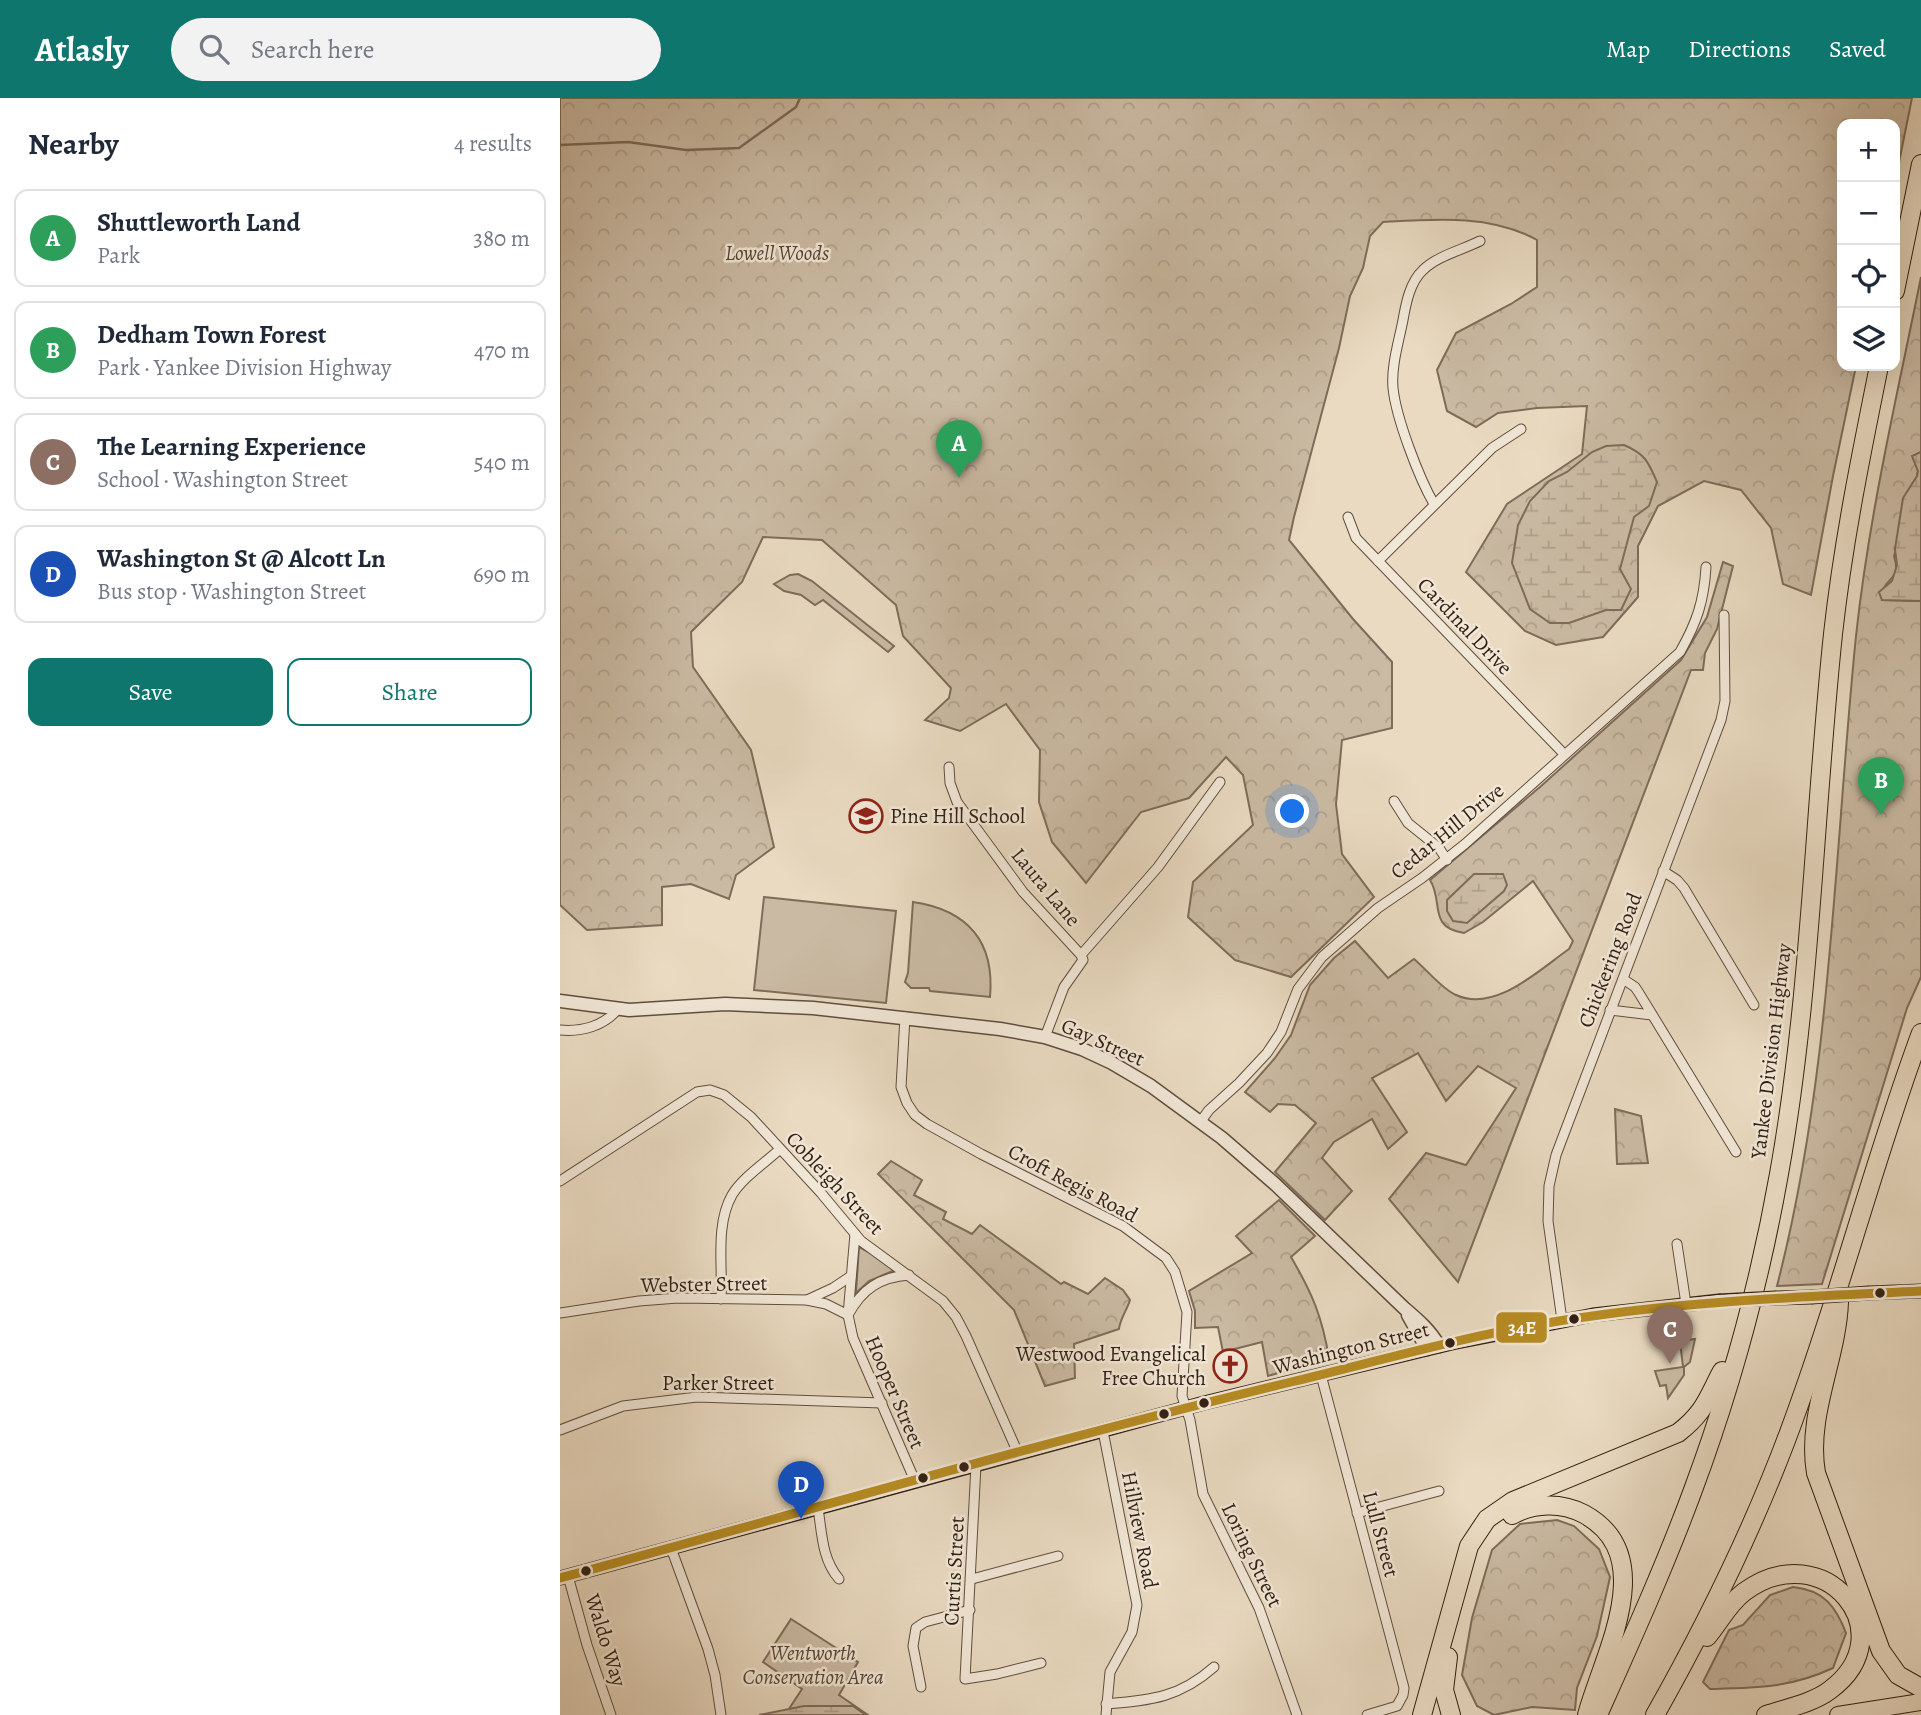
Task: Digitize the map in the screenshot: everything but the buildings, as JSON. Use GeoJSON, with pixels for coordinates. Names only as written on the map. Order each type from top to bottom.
{"type":"FeatureCollection","features":[{"type":"Feature","properties":{"kind":"highway"},"geometry":{"type":"LineString","coordinates":[[1900,267],[1921,164]]}},
{"type":"Feature","properties":{"kind":"highway","name":"Yankee Division Highway"},"geometry":{"type":"LineString","coordinates":[[1598,1715],[1688,1503],[1741,1338],[1769,1224],[1792,1096],[1800,1028],[1836,610],[1849,519],[1878,371]]}},
{"type":"Feature","properties":{"kind":"highway"},"geometry":{"type":"LineString","coordinates":[[1655,1715],[1686,1660],[1731,1569],[1771,1478],[1801,1399],[1921,1032]]}},
{"type":"Feature","properties":{"kind":"highway"},"geometry":{"type":"LineString","coordinates":[[1839,1279],[1838,1326],[1815,1433],[1816,1474],[1881,1651],[1898,1675],[1921,1688]]}},
{"type":"Feature","properties":{"kind":"highway"},"geometry":{"type":"LineString","coordinates":[[1422,1715],[1464,1558],[1479,1528],[1497,1510],[1513,1502],[1678,1433],[1695,1419],[1705,1406],[1741,1338]]}},
{"type":"Feature","properties":{"kind":"highway"},"geometry":{"type":"LineString","coordinates":[[1451,1715],[1444,1690],[1446,1667],[1480,1545],[1505,1518],[1528,1507],[1552,1505],[1578,1511],[1601,1527],[1612,1541],[1622,1566],[1624,1584],[1621,1604],[1603,1670],[1587,1715]]}},
{"type":"Feature","properties":{"kind":"highway"},"geometry":{"type":"LineString","coordinates":[[1686,1660],[1736,1599],[1761,1582],[1787,1575],[1804,1574],[1820,1578],[1836,1587],[1849,1600],[1859,1623],[1860,1641],[1852,1665],[1836,1685],[1821,1696],[1766,1715]]}},
{"type":"Feature","properties":{"kind":"highway"},"geometry":{"type":"LineString","coordinates":[[1838,1715],[1921,1702]]}},
{"type":"Feature","properties":{"kind":"main road","name":"Gay Street"},"geometry":{"type":"LineString","coordinates":[[560,1001],[618,1009],[725,1004],[771,1005],[905,1017],[1045,1037],[1082,1049],[1152,1086],[1201,1121],[1266,1175],[1426,1327],[1433,1348]]}},
{"type":"Feature","properties":{"kind":"main road","name":"Washington Street"},"geometry":{"type":"LineString","coordinates":[[564,1577],[1186,1408],[1433,1348],[1562,1320],[1719,1301],[1921,1291]]}},
{"type":"Feature","properties":{"kind":"street"},"geometry":{"type":"LineString","coordinates":[[1434,504],[1423,485],[1397,408],[1393,372],[1413,284],[1422,271],[1435,262],[1480,241]]}},
{"type":"Feature","properties":{"kind":"street"},"geometry":{"type":"LineString","coordinates":[[1378,561],[1492,448],[1521,429]]}},
{"type":"Feature","properties":{"kind":"street","name":"Cardinal Drive"},"geometry":{"type":"LineString","coordinates":[[1348,517],[1356,538],[1564,754]]}},
{"type":"Feature","properties":{"kind":"street","name":"Cedar Hill Drive"},"geometry":{"type":"LineString","coordinates":[[1201,1121],[1267,1053],[1281,1032],[1298,989],[1322,957],[1378,908],[1447,859],[1680,652],[1700,612],[1706,567]]}},
{"type":"Feature","properties":{"kind":"street","name":"Chickering Road"},"geometry":{"type":"LineString","coordinates":[[1562,1320],[1550,1238],[1549,1186],[1556,1155],[1721,720],[1725,701],[1724,615]]}},
{"type":"Feature","properties":{"kind":"street","name":"Laura Lane"},"geometry":{"type":"LineString","coordinates":[[949,767],[950,783],[957,802],[1023,892],[1081,954],[1081,965],[1064,987],[1045,1037]]}},
{"type":"Feature","properties":{"kind":"street","name":"Laura Lane"},"geometry":{"type":"LineString","coordinates":[[1081,954],[1158,867],[1220,782]]}},
{"type":"Feature","properties":{"kind":"street"},"geometry":{"type":"LineString","coordinates":[[1394,801],[1403,818],[1439,848],[1447,859]]}},
{"type":"Feature","properties":{"kind":"street"},"geometry":{"type":"LineString","coordinates":[[1662,871],[1684,888],[1754,1004]]}},
{"type":"Feature","properties":{"kind":"street"},"geometry":{"type":"LineString","coordinates":[[1623,979],[1635,987],[1736,1152]]}},
{"type":"Feature","properties":{"kind":"street"},"geometry":{"type":"LineString","coordinates":[[560,1030],[572,1031],[592,1027],[608,1021],[618,1009]]}},
{"type":"Feature","properties":{"kind":"street"},"geometry":{"type":"LineString","coordinates":[[1610,1010],[1652,1016]]}},
{"type":"Feature","properties":{"kind":"street","name":"Croft Regis Road"},"geometry":{"type":"LineString","coordinates":[[905,1017],[901,1087],[915,1115],[981,1154],[1123,1226],[1166,1258],[1175,1272],[1187,1312],[1182,1367],[1182,1396],[1186,1408]]}},
{"type":"Feature","properties":{"kind":"street","name":"Cobleigh Street"},"geometry":{"type":"LineString","coordinates":[[560,1181],[697,1092],[710,1090],[724,1095],[751,1117],[855,1234],[935,1294],[956,1317],[1018,1453]]}},
{"type":"Feature","properties":{"kind":"street"},"geometry":{"type":"LineString","coordinates":[[721,1299],[721,1245],[726,1214],[733,1195],[744,1181],[780,1149]]}},
{"type":"Feature","properties":{"kind":"street","name":"Hooper Street"},"geometry":{"type":"LineString","coordinates":[[855,1234],[848,1315],[853,1338],[915,1481]]}},
{"type":"Feature","properties":{"kind":"street"},"geometry":{"type":"LineString","coordinates":[[1677,1244],[1686,1304]]}},
{"type":"Feature","properties":{"kind":"street","name":"Hooper Street"},"geometry":{"type":"LineString","coordinates":[[848,1315],[858,1298],[871,1285],[893,1276],[909,1275]]}},
{"type":"Feature","properties":{"kind":"street","name":"Webster Street"},"geometry":{"type":"LineString","coordinates":[[807,1300],[851,1276]]}},
{"type":"Feature","properties":{"kind":"street","name":"Webster Street"},"geometry":{"type":"LineString","coordinates":[[560,1313],[678,1298],[807,1300],[826,1304],[848,1315]]}},
{"type":"Feature","properties":{"kind":"street","name":"Lull Street"},"geometry":{"type":"LineString","coordinates":[[1321,1375],[1402,1681],[1403,1695],[1400,1701],[1391,1709],[1367,1715]]}},
{"type":"Feature","properties":{"kind":"street","name":"Parker Street"},"geometry":{"type":"LineString","coordinates":[[560,1430],[623,1406],[696,1397],[882,1403]]}},
{"type":"Feature","properties":{"kind":"street","name":"Loring Street"},"geometry":{"type":"LineString","coordinates":[[1186,1408],[1203,1494],[1259,1608],[1297,1715]]}},
{"type":"Feature","properties":{"kind":"street","name":"Hillview Road"},"geometry":{"type":"LineString","coordinates":[[1103,1431],[1136,1605],[1132,1632],[1110,1672],[1106,1715]]}},
{"type":"Feature","properties":{"kind":"street","name":"Curtis Street"},"geometry":{"type":"LineString","coordinates":[[976,1465],[965,1679],[1041,1663]]}},
{"type":"Feature","properties":{"kind":"street"},"geometry":{"type":"LineString","coordinates":[[1357,1513],[1439,1491]]}},
{"type":"Feature","properties":{"kind":"street"},"geometry":{"type":"LineString","coordinates":[[818,1508],[824,1554],[839,1579]]}},
{"type":"Feature","properties":{"kind":"street"},"geometry":{"type":"LineString","coordinates":[[671,1548],[708,1649],[721,1715]]}},
{"type":"Feature","properties":{"kind":"street"},"geometry":{"type":"LineString","coordinates":[[972,1579],[1058,1556]]}},
{"type":"Feature","properties":{"kind":"street","name":"Waldo Way"},"geometry":{"type":"LineString","coordinates":[[564,1577],[611,1715]]}},
{"type":"Feature","properties":{"kind":"street"},"geometry":{"type":"LineString","coordinates":[[920,1687],[913,1646],[916,1628],[925,1622],[970,1610]]}},
{"type":"Feature","properties":{"kind":"street"},"geometry":{"type":"LineString","coordinates":[[1106,1704],[1165,1697],[1196,1683],[1214,1667]]}},
{"type":"Feature","properties":{"kind":"green space","name":"Lowell Woods"},"geometry":{"type":"Polygon","coordinates":[[[560,98],[1912,98],[1900,157],[1900,119],[1837,119],[1837,371],[1855,371],[1811,595],[1783,584],[1771,528],[1741,490],[1704,481],[1658,506],[1638,546],[1638,597],[1603,637],[1556,645],[1525,631],[1466,572],[1507,504],[1582,454],[1587,406],[1498,413],[1476,427],[1447,411],[1437,370],[1456,333],[1537,287],[1537,240],[1501,226],[1462,220],[1383,222],[1370,236],[1363,268],[1350,296],[1289,540],[1392,662],[1392,728],[1342,740],[1336,804],[1342,854],[1374,897],[1291,977],[1235,960],[1188,917],[1193,882],[1253,825],[1243,775],[1226,757],[1189,798],[1141,812],[1086,883],[1052,842],[1039,802],[1040,750],[1006,704],[960,731],[925,720],[949,698],[951,688],[903,636],[896,605],[822,540],[763,537],[742,582],[691,632],[693,667],[751,750],[774,847],[736,875],[729,899],[691,884],[662,887],[662,925],[587,930],[560,905],[560,98]]]}},
{"type":"Feature","properties":{"kind":"green space"},"geometry":{"type":"Polygon","coordinates":[[[1921,277],[1921,452],[1913,456],[1917,476],[1894,556],[1895,573],[1883,589],[1882,600],[1921,601],[1921,977],[1907,1008],[1822,1284],[1777,1286],[1795,1206],[1820,1044],[1856,636],[1868,546],[1921,277]]]}},
{"type":"Feature","properties":{"kind":"green space"},"geometry":{"type":"Polygon","coordinates":[[[1624,445],[1645,459],[1657,482],[1649,506],[1634,517],[1620,569],[1631,589],[1621,610],[1606,610],[1569,623],[1550,623],[1530,609],[1512,563],[1518,525],[1530,501],[1549,481],[1567,472],[1592,452],[1606,446],[1624,445]]]}},
{"type":"Feature","properties":{"kind":"green space"},"geometry":{"type":"Polygon","coordinates":[[[1921,452],[1921,601],[1882,600],[1879,592],[1892,581],[1897,565],[1895,549],[1903,498],[1917,476],[1918,471],[1912,456],[1921,452]]]}},
{"type":"Feature","properties":{"kind":"green space"},"geometry":{"type":"Polygon","coordinates":[[[1723,562],[1733,566],[1717,629],[1705,653],[1703,670],[1691,670],[1458,1282],[1389,1199],[1426,1153],[1466,1165],[1516,1088],[1478,1066],[1446,1101],[1418,1053],[1372,1078],[1407,1132],[1388,1149],[1372,1119],[1334,1142],[1322,1158],[1352,1191],[1325,1220],[1275,1172],[1316,1123],[1295,1105],[1278,1104],[1270,1112],[1245,1092],[1291,1035],[1310,985],[1334,958],[1355,941],[1388,978],[1414,959],[1451,992],[1471,999],[1501,994],[1516,987],[1569,949],[1573,941],[1533,881],[1483,922],[1464,933],[1452,930],[1441,919],[1430,880],[1540,787],[1681,660],[1707,617],[1723,562]]]}},
{"type":"Feature","properties":{"kind":"green space"},"geometry":{"type":"Polygon","coordinates":[[[798,574],[812,581],[894,646],[888,652],[823,600],[815,605],[801,595],[784,591],[774,584],[790,575],[798,574]]]}},
{"type":"Feature","properties":{"kind":"green space"},"geometry":{"type":"Polygon","coordinates":[[[1474,874],[1503,874],[1507,885],[1504,891],[1467,923],[1453,921],[1447,911],[1447,900],[1474,874]]]}},
{"type":"Feature","properties":{"kind":"green space"},"geometry":{"type":"Polygon","coordinates":[[[764,897],[896,911],[886,1003],[754,990],[764,897]]]}},
{"type":"Feature","properties":{"kind":"green space"},"geometry":{"type":"Polygon","coordinates":[[[913,902],[949,912],[974,932],[988,960],[990,997],[911,988],[905,982],[913,902]]]}},
{"type":"Feature","properties":{"kind":"green space"},"geometry":{"type":"Polygon","coordinates":[[[1615,1109],[1641,1116],[1648,1163],[1617,1164],[1615,1109]]]}},
{"type":"Feature","properties":{"kind":"green space"},"geometry":{"type":"Polygon","coordinates":[[[891,1161],[922,1180],[914,1195],[946,1212],[943,1219],[972,1234],[980,1225],[1061,1284],[1064,1282],[1088,1294],[1105,1278],[1123,1290],[1130,1300],[1119,1329],[1074,1344],[1075,1378],[1045,1386],[1014,1310],[878,1174],[891,1161]]]}},
{"type":"Feature","properties":{"kind":"green space"},"geometry":{"type":"Polygon","coordinates":[[[1279,1200],[1315,1236],[1291,1257],[1315,1305],[1329,1358],[1268,1376],[1262,1342],[1223,1352],[1218,1327],[1195,1328],[1195,1311],[1189,1291],[1252,1253],[1236,1236],[1279,1200]]]}},
{"type":"Feature","properties":{"kind":"green space"},"geometry":{"type":"Polygon","coordinates":[[[859,1247],[895,1270],[869,1281],[856,1293],[859,1247]]]}},
{"type":"Feature","properties":{"kind":"green space"},"geometry":{"type":"Polygon","coordinates":[[[1695,1339],[1690,1362],[1684,1367],[1684,1375],[1668,1398],[1666,1385],[1660,1386],[1655,1371],[1683,1367],[1680,1341],[1695,1339]]]}},
{"type":"Feature","properties":{"kind":"green space"},"geometry":{"type":"Polygon","coordinates":[[[1557,1520],[1574,1526],[1599,1549],[1610,1577],[1597,1636],[1577,1688],[1575,1710],[1532,1707],[1494,1715],[1477,1706],[1462,1675],[1472,1618],[1492,1550],[1520,1524],[1557,1520]]]}},
{"type":"Feature","properties":{"kind":"green space"},"geometry":{"type":"Polygon","coordinates":[[[1793,1587],[1821,1596],[1833,1608],[1842,1624],[1846,1633],[1833,1668],[1787,1683],[1710,1689],[1703,1682],[1729,1630],[1743,1625],[1770,1595],[1793,1587]]]}},
{"type":"Feature","properties":{"kind":"green space","name":"Wentworth Conservation Area"},"geometry":{"type":"Polygon","coordinates":[[[791,1619],[858,1662],[839,1695],[868,1715],[785,1715],[802,1689],[763,1662],[791,1619]]]}},
{"type":"Feature","properties":{"kind":"green space"},"geometry":{"type":"Polygon","coordinates":[[[804,1706],[853,1706],[866,1715],[759,1715],[804,1706]]]}},
{"type":"Feature","properties":{"kind":"waterway"},"geometry":{"type":"LineString","coordinates":[[560,145],[628,142],[686,150],[739,148],[796,107],[800,98]]}},
{"type":"Feature","properties":{"kind":"transit line","name":"34E"},"geometry":{"type":"LineString","coordinates":[[560,1578],[1108,1428],[1496,1332],[1654,1308],[1921,1291]]}},
{"type":"Feature","properties":{"kind":"place","name":"Shuttleworth Land"},"geometry":{"type":"Point","coordinates":[959,478]}},
{"type":"Feature","properties":{"kind":"place","name":"Dedham Town Forest"},"geometry":{"type":"Point","coordinates":[1881,815]}},
{"type":"Feature","properties":{"kind":"place","name":"Pine Hill School"},"geometry":{"type":"Point","coordinates":[866,816]}},
{"type":"Feature","properties":{"kind":"place","name":"The Learning Experience"},"geometry":{"type":"Point","coordinates":[1670,1364]}},
{"type":"Feature","properties":{"kind":"place","name":"Westwood Evangelical Free Church"},"geometry":{"type":"Point","coordinates":[1230,1366]}},
{"type":"Feature","properties":{"kind":"place","name":"Washington St @ Alcott Ln"},"geometry":{"type":"Point","coordinates":[801,1519]}}]}
